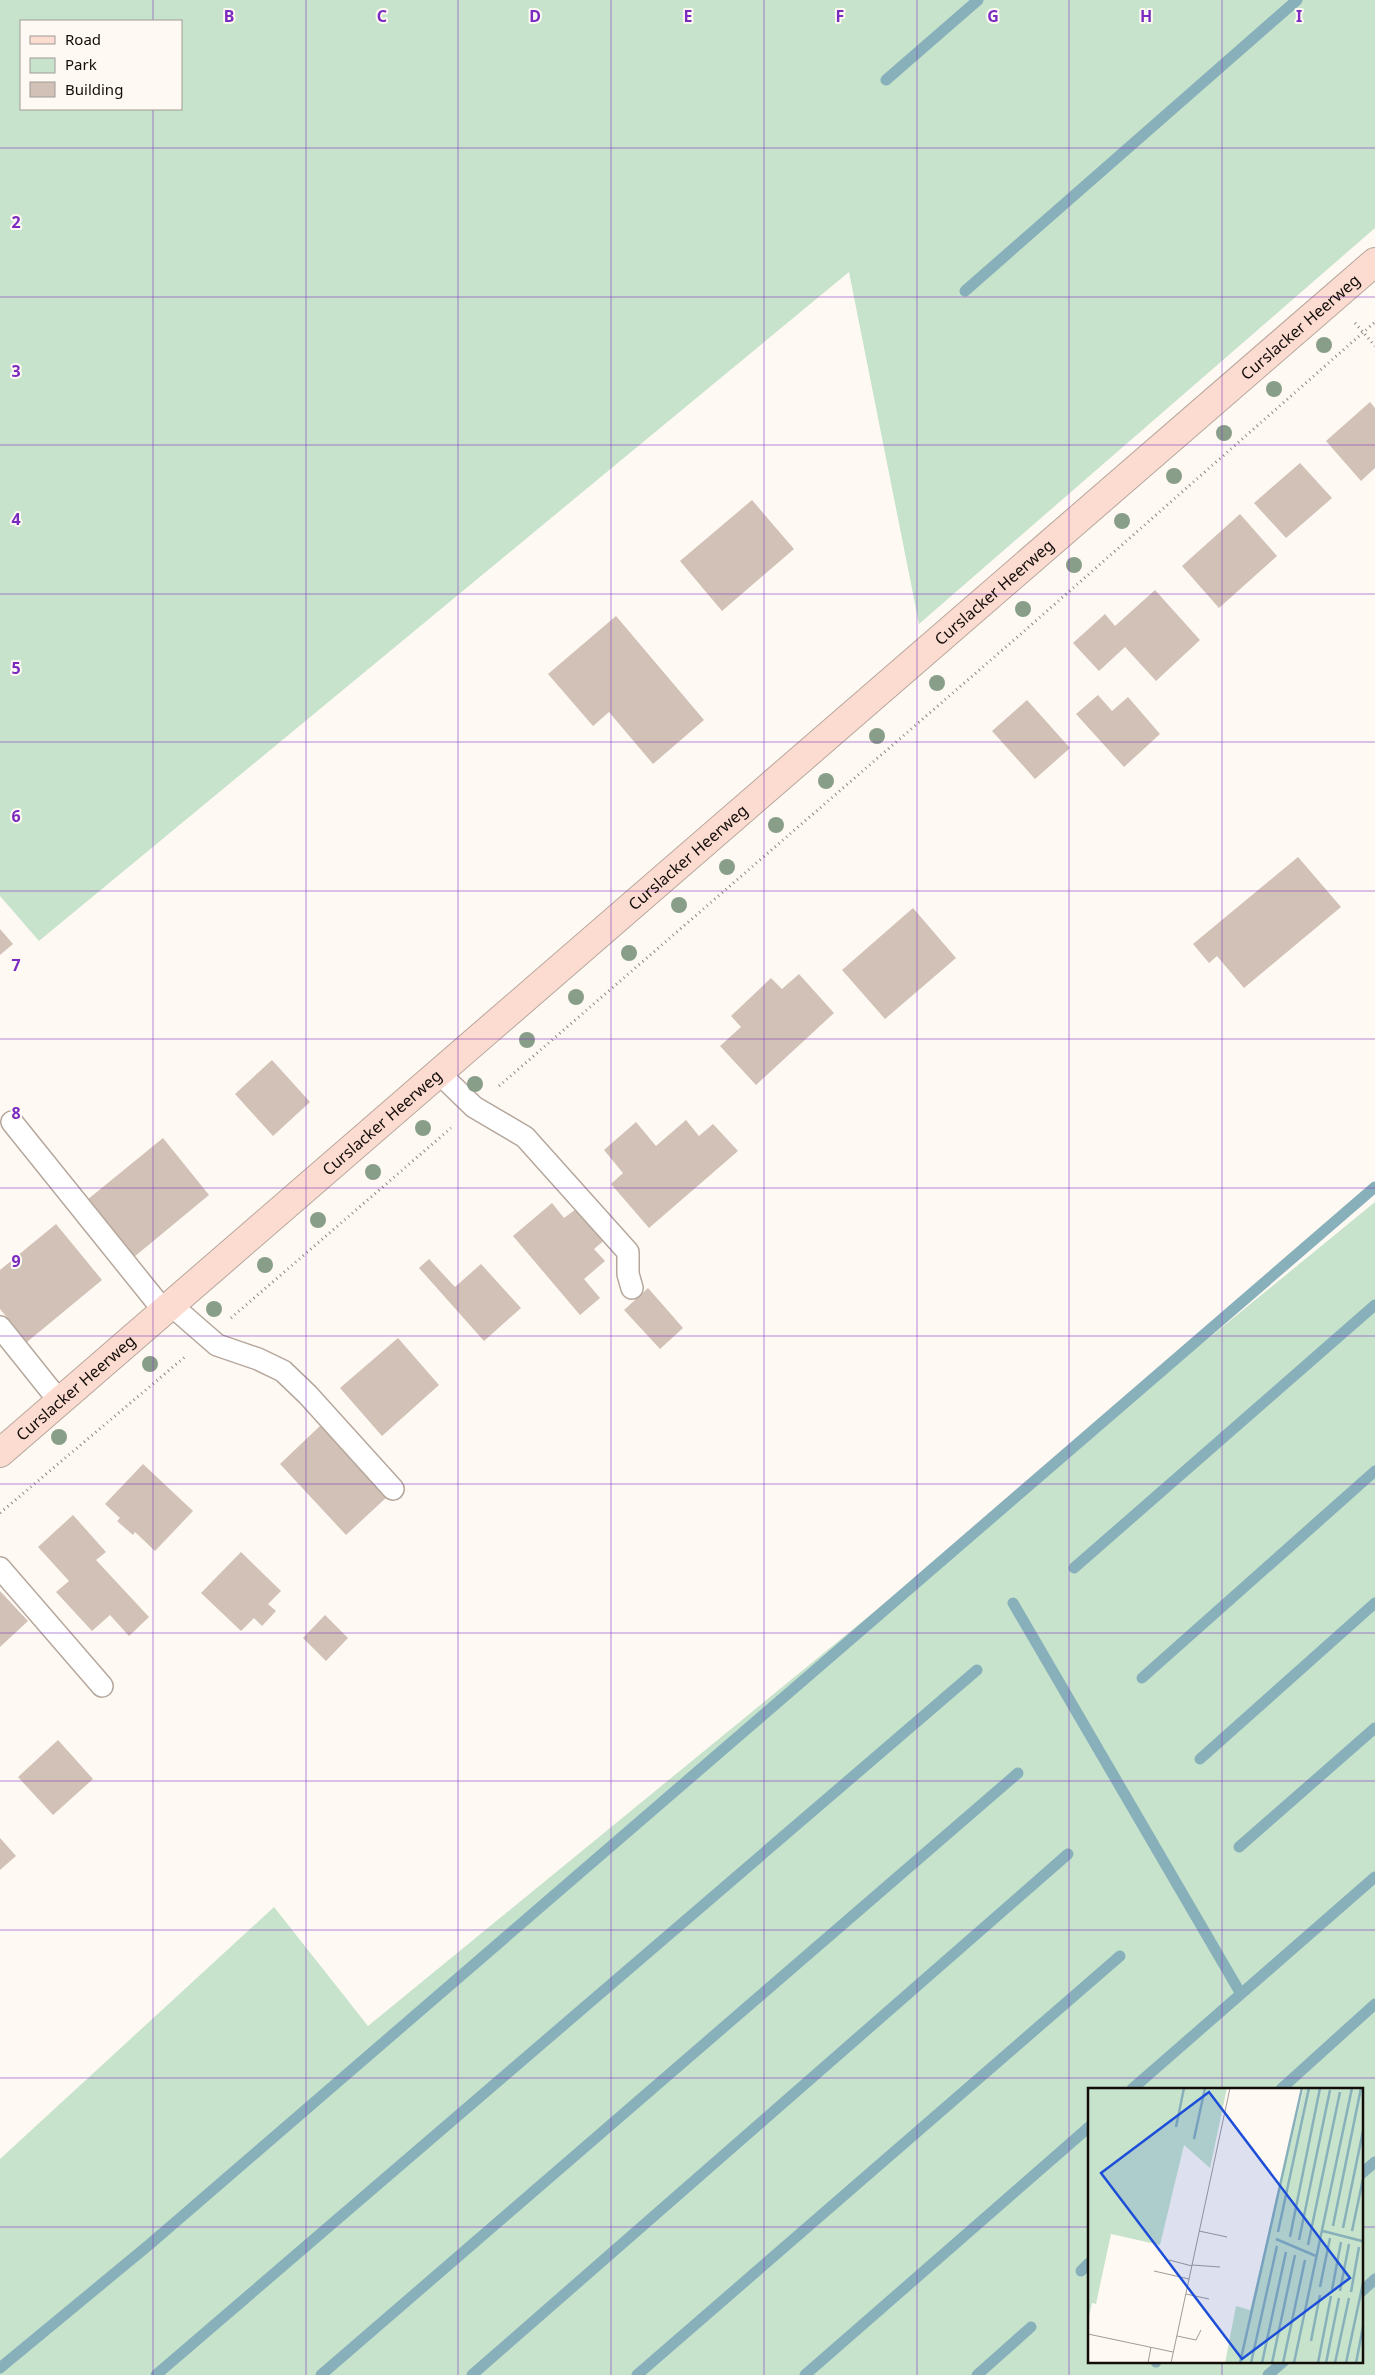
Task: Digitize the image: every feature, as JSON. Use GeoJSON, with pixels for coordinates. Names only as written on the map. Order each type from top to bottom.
{"type":"FeatureCollection","features":[{"type":"Feature","properties":{"kind":"main road","name":"Curslacker Heerweg"},"geometry":{"type":"LineString","coordinates":[[0,1453],[1375,262]]}},
{"type":"Feature","properties":{"kind":"lane"},"geometry":{"type":"LineString","coordinates":[[440,1073],[474,1107],[525,1137],[628,1252],[628,1274],[632,1288]]}},
{"type":"Feature","properties":{"kind":"lane"},"geometry":{"type":"LineString","coordinates":[[12,1122],[168,1308],[217,1345],[258,1359],[283,1371],[308,1395],[393,1489]]}},
{"type":"Feature","properties":{"kind":"lane"},"geometry":{"type":"LineString","coordinates":[[0,1327],[60,1402]]}},
{"type":"Feature","properties":{"kind":"lane"},"geometry":{"type":"LineString","coordinates":[[0,1568],[102,1686]]}},
{"type":"Feature","properties":{"kind":"path"},"geometry":{"type":"LineString","coordinates":[[0,1513],[208,1338],[1022,633],[1375,322]]}},
{"type":"Feature","properties":{"kind":"green space"},"geometry":{"type":"Polygon","coordinates":[[[0,0],[1375,0],[1375,228],[919,624],[849,272],[39,941],[0,896],[0,0]]]}},
{"type":"Feature","properties":{"kind":"green space"},"geometry":{"type":"Polygon","coordinates":[[[1375,1202],[1375,2375],[0,2375],[0,2159],[274,1907],[368,2026],[1375,1202]]]}},
{"type":"Feature","properties":{"kind":"building"},"geometry":{"type":"Polygon","coordinates":[[[1370,402],[1375,408],[1375,468],[1361,481],[1326,441],[1370,402]]]}},
{"type":"Feature","properties":{"kind":"building"},"geometry":{"type":"Polygon","coordinates":[[[1300,463],[1332,498],[1286,538],[1254,503],[1300,463]]]}},
{"type":"Feature","properties":{"kind":"building"},"geometry":{"type":"Polygon","coordinates":[[[752,500],[794,549],[722,611],[680,561],[752,500]]]}},
{"type":"Feature","properties":{"kind":"building"},"geometry":{"type":"Polygon","coordinates":[[[1240,514],[1277,556],[1219,608],[1182,566],[1240,514]]]}},
{"type":"Feature","properties":{"kind":"building"},"geometry":{"type":"Polygon","coordinates":[[[1155,590],[1200,640],[1156,681],[1125,647],[1099,671],[1073,643],[1105,614],[1115,626],[1155,590]]]}},
{"type":"Feature","properties":{"kind":"building"},"geometry":{"type":"Polygon","coordinates":[[[616,616],[704,720],[653,764],[609,712],[593,726],[548,674],[616,616]]]}},
{"type":"Feature","properties":{"kind":"building"},"geometry":{"type":"Polygon","coordinates":[[[1098,695],[1112,711],[1128,697],[1160,734],[1124,767],[1076,714],[1098,695]]]}},
{"type":"Feature","properties":{"kind":"building"},"geometry":{"type":"Polygon","coordinates":[[[1027,700],[1070,748],[1035,779],[992,731],[1027,700]]]}},
{"type":"Feature","properties":{"kind":"building"},"geometry":{"type":"Polygon","coordinates":[[[1298,857],[1341,907],[1244,988],[1217,956],[1209,963],[1193,944],[1298,857]]]}},
{"type":"Feature","properties":{"kind":"building"},"geometry":{"type":"Polygon","coordinates":[[[913,908],[956,958],[885,1019],[842,970],[913,908]]]}},
{"type":"Feature","properties":{"kind":"building"},"geometry":{"type":"Polygon","coordinates":[[[0,929],[13,944],[0,955],[0,929]]]}},
{"type":"Feature","properties":{"kind":"building"},"geometry":{"type":"Polygon","coordinates":[[[799,974],[834,1013],[756,1085],[720,1046],[741,1027],[731,1016],[771,978],[782,989],[799,974]]]}},
{"type":"Feature","properties":{"kind":"building"},"geometry":{"type":"Polygon","coordinates":[[[272,1060],[310,1102],[273,1136],[235,1094],[272,1060]]]}},
{"type":"Feature","properties":{"kind":"building"},"geometry":{"type":"Polygon","coordinates":[[[686,1120],[699,1136],[713,1124],[738,1151],[649,1228],[611,1184],[623,1173],[604,1150],[636,1122],[656,1146],[686,1120]]]}},
{"type":"Feature","properties":{"kind":"building"},"geometry":{"type":"Polygon","coordinates":[[[163,1138],[209,1195],[134,1257],[87,1200],[163,1138]]]}},
{"type":"Feature","properties":{"kind":"building"},"geometry":{"type":"Polygon","coordinates":[[[552,1203],[564,1218],[580,1206],[607,1238],[594,1249],[605,1261],[584,1279],[600,1298],[580,1315],[513,1236],[552,1203]]]}},
{"type":"Feature","properties":{"kind":"building"},"geometry":{"type":"Polygon","coordinates":[[[56,1224],[102,1280],[27,1342],[0,1309],[0,1270],[56,1224]]]}},
{"type":"Feature","properties":{"kind":"building"},"geometry":{"type":"Polygon","coordinates":[[[429,1259],[455,1287],[481,1264],[521,1308],[484,1341],[419,1268],[429,1259]]]}},
{"type":"Feature","properties":{"kind":"building"},"geometry":{"type":"Polygon","coordinates":[[[648,1288],[683,1328],[660,1349],[624,1310],[648,1288]]]}},
{"type":"Feature","properties":{"kind":"building"},"geometry":{"type":"Polygon","coordinates":[[[398,1338],[439,1385],[382,1436],[340,1388],[398,1338]]]}},
{"type":"Feature","properties":{"kind":"building"},"geometry":{"type":"Polygon","coordinates":[[[321,1425],[388,1496],[346,1535],[280,1464],[321,1425]]]}},
{"type":"Feature","properties":{"kind":"building"},"geometry":{"type":"Polygon","coordinates":[[[143,1464],[193,1511],[155,1551],[135,1532],[133,1535],[117,1521],[120,1518],[105,1504],[143,1464]]]}},
{"type":"Feature","properties":{"kind":"building"},"geometry":{"type":"Polygon","coordinates":[[[73,1515],[106,1552],[96,1560],[149,1617],[129,1636],[110,1615],[92,1631],[56,1592],[69,1581],[38,1547],[73,1515]]]}},
{"type":"Feature","properties":{"kind":"building"},"geometry":{"type":"Polygon","coordinates":[[[241,1552],[281,1591],[268,1604],[276,1611],[262,1626],[254,1618],[241,1631],[201,1593],[241,1552]]]}},
{"type":"Feature","properties":{"kind":"building"},"geometry":{"type":"Polygon","coordinates":[[[0,1591],[28,1621],[0,1647],[0,1591]]]}},
{"type":"Feature","properties":{"kind":"building"},"geometry":{"type":"Polygon","coordinates":[[[325,1615],[348,1638],[326,1661],[303,1638],[325,1615]]]}},
{"type":"Feature","properties":{"kind":"building"},"geometry":{"type":"Polygon","coordinates":[[[58,1740],[93,1779],[53,1815],[18,1777],[58,1740]]]}},
{"type":"Feature","properties":{"kind":"building"},"geometry":{"type":"Polygon","coordinates":[[[0,1838],[16,1856],[0,1870],[0,1838]]]}},
{"type":"Feature","properties":{"kind":"waterway"},"geometry":{"type":"LineString","coordinates":[[886,80],[978,0]]}},
{"type":"Feature","properties":{"kind":"waterway"},"geometry":{"type":"LineString","coordinates":[[965,291],[1297,0]]}},
{"type":"Feature","properties":{"kind":"waterway"},"geometry":{"type":"LineString","coordinates":[[0,2368],[150,2244],[1375,1187]]}},
{"type":"Feature","properties":{"kind":"waterway"},"geometry":{"type":"LineString","coordinates":[[1074,1568],[1375,1305]]}},
{"type":"Feature","properties":{"kind":"waterway"},"geometry":{"type":"LineString","coordinates":[[1142,1678],[1375,1471]]}},
{"type":"Feature","properties":{"kind":"waterway"},"geometry":{"type":"LineString","coordinates":[[1013,1603],[1241,1994]]}},
{"type":"Feature","properties":{"kind":"waterway"},"geometry":{"type":"LineString","coordinates":[[1200,1759],[1375,1603]]}},
{"type":"Feature","properties":{"kind":"waterway"},"geometry":{"type":"LineString","coordinates":[[156,2375],[977,1670]]}},
{"type":"Feature","properties":{"kind":"waterway"},"geometry":{"type":"LineString","coordinates":[[1239,1847],[1375,1728]]}},
{"type":"Feature","properties":{"kind":"waterway"},"geometry":{"type":"LineString","coordinates":[[321,2375],[1018,1773]]}},
{"type":"Feature","properties":{"kind":"waterway"},"geometry":{"type":"LineString","coordinates":[[472,2375],[1068,1854]]}},
{"type":"Feature","properties":{"kind":"waterway"},"geometry":{"type":"LineString","coordinates":[[1133,2088],[1375,1877]]}},
{"type":"Feature","properties":{"kind":"waterway"},"geometry":{"type":"LineString","coordinates":[[637,2375],[1120,1956]]}},
{"type":"Feature","properties":{"kind":"waterway"},"geometry":{"type":"LineString","coordinates":[[1282,2088],[1375,2004]]}},
{"type":"Feature","properties":{"kind":"waterway"},"geometry":{"type":"LineString","coordinates":[[805,2375],[1088,2128]]}},
{"type":"Feature","properties":{"kind":"waterway"},"geometry":{"type":"LineString","coordinates":[[1362,2173],[1375,2162]]}},
{"type":"Feature","properties":{"kind":"waterway"},"geometry":{"type":"LineString","coordinates":[[1081,2271],[1088,2264]]}},
{"type":"Feature","properties":{"kind":"waterway"},"geometry":{"type":"LineString","coordinates":[[1362,2291],[1375,2279]]}},
{"type":"Feature","properties":{"kind":"waterway"},"geometry":{"type":"LineString","coordinates":[[977,2375],[1031,2327]]}},
{"type":"Feature","properties":{"kind":"waterway"},"geometry":{"type":"LineString","coordinates":[[1268,2375],[1283,2362]]}}]}
